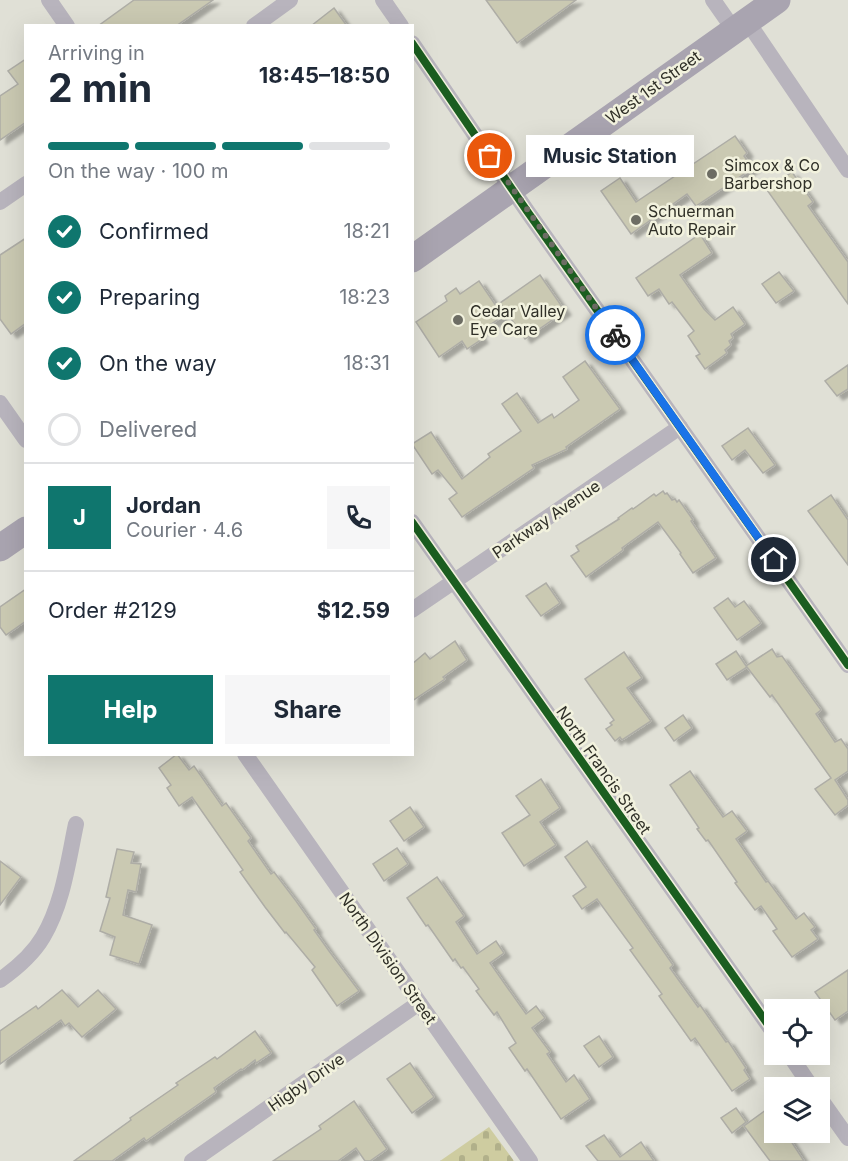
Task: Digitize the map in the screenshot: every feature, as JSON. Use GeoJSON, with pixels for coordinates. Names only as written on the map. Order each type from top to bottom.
{"type":"FeatureCollection","features":[{"type":"Feature","properties":{"kind":"main road","name":"West 1st Street"},"geometry":{"type":"LineString","coordinates":[[414,258],[777,0]]}},
{"type":"Feature","properties":{"kind":"main road"},"geometry":{"type":"LineString","coordinates":[[0,548],[24,531]]}},
{"type":"Feature","properties":{"kind":"street"},"geometry":{"type":"LineString","coordinates":[[49,0],[66,24]]}},
{"type":"Feature","properties":{"kind":"street"},"geometry":{"type":"LineString","coordinates":[[257,24],[290,0]]}},
{"type":"Feature","properties":{"kind":"street"},"geometry":{"type":"LineString","coordinates":[[383,0],[400,24]]}},
{"type":"Feature","properties":{"kind":"street"},"geometry":{"type":"LineString","coordinates":[[713,0],[740,25],[848,170]]}},
{"type":"Feature","properties":{"kind":"street"},"geometry":{"type":"LineString","coordinates":[[414,46],[680,427],[846,659]]}},
{"type":"Feature","properties":{"kind":"street"},"geometry":{"type":"LineString","coordinates":[[0,202],[24,185]]}},
{"type":"Feature","properties":{"kind":"street"},"geometry":{"type":"LineString","coordinates":[[0,403],[24,437]]}},
{"type":"Feature","properties":{"kind":"street","name":"Parkway Avenue"},"geometry":{"type":"LineString","coordinates":[[414,609],[680,427]]}},
{"type":"Feature","properties":{"kind":"street","name":"North Francis Street"},"geometry":{"type":"LineString","coordinates":[[414,525],[764,1019]]}},
{"type":"Feature","properties":{"kind":"street","name":"North Division Street"},"geometry":{"type":"LineString","coordinates":[[246,756],[530,1161]]}},
{"type":"Feature","properties":{"kind":"street"},"geometry":{"type":"LineString","coordinates":[[0,980],[28,957],[43,937],[60,895],[76,824]]}},
{"type":"Feature","properties":{"kind":"street","name":"Higby Drive"},"geometry":{"type":"LineString","coordinates":[[192,1161],[419,1003]]}},
{"type":"Feature","properties":{"kind":"street"},"geometry":{"type":"LineString","coordinates":[[830,1113],[848,1138]]}},
{"type":"Feature","properties":{"kind":"green space"},"geometry":{"type":"Polygon","coordinates":[[[489,1127],[514,1161],[440,1161],[489,1127]]]}},
{"type":"Feature","properties":{"kind":"building"},"geometry":{"type":"Polygon","coordinates":[[[134,0],[213,0],[179,24],[101,24],[134,0]]]}},
{"type":"Feature","properties":{"kind":"building"},"geometry":{"type":"Polygon","coordinates":[[[486,0],[576,0],[517,43],[486,0]]]}},
{"type":"Feature","properties":{"kind":"building"},"geometry":{"type":"Polygon","coordinates":[[[334,8],[346,24],[314,24],[334,8]]]}},
{"type":"Feature","properties":{"kind":"building"},"geometry":{"type":"Polygon","coordinates":[[[24,60],[24,123],[0,140],[0,96],[18,84],[8,71],[24,60]]]}},
{"type":"Feature","properties":{"kind":"building"},"geometry":{"type":"Polygon","coordinates":[[[735,136],[747,153],[744,156],[753,168],[696,206],[687,194],[631,234],[601,191],[620,178],[636,202],[735,136]]]}},
{"type":"Feature","properties":{"kind":"building"},"geometry":{"type":"Polygon","coordinates":[[[792,172],[813,202],[808,206],[848,262],[848,304],[767,190],[792,172]]]}},
{"type":"Feature","properties":{"kind":"building"},"geometry":{"type":"Polygon","coordinates":[[[700,234],[712,253],[680,275],[704,309],[715,320],[733,307],[745,324],[731,334],[733,338],[729,341],[731,345],[725,350],[727,353],[705,369],[696,356],[700,354],[688,336],[694,331],[672,302],[669,304],[659,289],[648,296],[636,278],[700,234]]]}},
{"type":"Feature","properties":{"kind":"building"},"geometry":{"type":"Polygon","coordinates":[[[24,239],[24,324],[11,334],[0,319],[0,255],[24,239]]]}},
{"type":"Feature","properties":{"kind":"building"},"geometry":{"type":"Polygon","coordinates":[[[779,272],[794,291],[776,303],[762,284],[779,272]]]}},
{"type":"Feature","properties":{"kind":"building"},"geometry":{"type":"Polygon","coordinates":[[[540,275],[565,311],[525,339],[500,303],[540,275]]]}},
{"type":"Feature","properties":{"kind":"building","name":"Cedar Valley Eye Care"},"geometry":{"type":"Polygon","coordinates":[[[479,281],[503,316],[478,333],[482,339],[467,349],[462,341],[439,357],[416,322],[447,301],[445,296],[456,288],[460,294],[479,281]]]}},
{"type":"Feature","properties":{"kind":"building"},"geometry":{"type":"Polygon","coordinates":[[[585,361],[620,409],[566,447],[567,449],[532,465],[534,468],[462,517],[449,499],[457,493],[438,470],[432,474],[414,447],[414,443],[431,432],[462,479],[490,457],[488,454],[521,431],[502,404],[517,393],[538,423],[552,414],[554,418],[579,400],[563,377],[585,361]]]}},
{"type":"Feature","properties":{"kind":"building"},"geometry":{"type":"Polygon","coordinates":[[[848,365],[848,389],[837,396],[825,381],[848,365]]]}},
{"type":"Feature","properties":{"kind":"building"},"geometry":{"type":"Polygon","coordinates":[[[748,428],[775,465],[763,473],[745,450],[732,460],[722,446],[748,428]]]}},
{"type":"Feature","properties":{"kind":"building"},"geometry":{"type":"Polygon","coordinates":[[[663,491],[672,500],[675,499],[677,502],[679,500],[716,558],[693,573],[658,522],[586,577],[571,556],[579,551],[576,546],[654,494],[656,496],[663,491]]]}},
{"type":"Feature","properties":{"kind":"building"},"geometry":{"type":"Polygon","coordinates":[[[831,495],[848,520],[848,565],[808,511],[831,495]]]}},
{"type":"Feature","properties":{"kind":"building"},"geometry":{"type":"Polygon","coordinates":[[[546,583],[560,603],[541,616],[526,596],[546,583]]]}},
{"type":"Feature","properties":{"kind":"building"},"geometry":{"type":"Polygon","coordinates":[[[24,590],[24,622],[6,635],[0,627],[0,607],[24,590]]]}},
{"type":"Feature","properties":{"kind":"building"},"geometry":{"type":"Polygon","coordinates":[[[728,598],[735,607],[744,601],[761,623],[737,640],[714,608],[728,598]]]}},
{"type":"Feature","properties":{"kind":"building"},"geometry":{"type":"Polygon","coordinates":[[[455,641],[467,660],[443,677],[445,679],[414,700],[414,662],[425,653],[430,659],[455,641]]]}},
{"type":"Feature","properties":{"kind":"building"},"geometry":{"type":"Polygon","coordinates":[[[772,649],[777,657],[782,656],[821,710],[816,714],[835,742],[841,739],[848,749],[848,771],[835,780],[848,800],[848,805],[835,815],[815,789],[831,778],[772,695],[770,697],[747,667],[727,680],[716,664],[736,651],[746,666],[772,649]]]}},
{"type":"Feature","properties":{"kind":"building"},"geometry":{"type":"Polygon","coordinates":[[[624,652],[642,678],[627,688],[651,721],[622,740],[620,737],[615,741],[606,729],[612,725],[610,723],[614,720],[585,679],[624,652]]]}},
{"type":"Feature","properties":{"kind":"building"},"geometry":{"type":"Polygon","coordinates":[[[683,715],[692,728],[674,741],[665,728],[683,715]]]}},
{"type":"Feature","properties":{"kind":"building"},"geometry":{"type":"Polygon","coordinates":[[[174,756],[178,756],[189,770],[194,766],[222,806],[226,803],[251,838],[248,841],[271,874],[274,872],[296,901],[316,929],[314,930],[359,991],[337,1006],[312,970],[315,967],[265,907],[240,872],[243,870],[192,797],[179,806],[167,788],[171,785],[159,768],[174,756]]]}},
{"type":"Feature","properties":{"kind":"building"},"geometry":{"type":"Polygon","coordinates":[[[690,771],[723,817],[732,811],[747,831],[736,839],[766,882],[768,881],[796,919],[804,913],[815,927],[811,930],[818,939],[792,957],[773,931],[777,929],[761,906],[755,910],[708,840],[706,841],[697,829],[699,828],[670,785],[690,771]]]}},
{"type":"Feature","properties":{"kind":"building"},"geometry":{"type":"Polygon","coordinates":[[[541,779],[560,808],[540,822],[556,845],[524,866],[502,833],[530,815],[516,796],[541,779]]]}},
{"type":"Feature","properties":{"kind":"building"},"geometry":{"type":"Polygon","coordinates":[[[410,807],[424,827],[404,841],[390,821],[410,807]]]}},
{"type":"Feature","properties":{"kind":"building"},"geometry":{"type":"Polygon","coordinates":[[[587,841],[673,965],[670,968],[698,1007],[700,1005],[726,1042],[728,1041],[746,1068],[744,1070],[750,1079],[732,1091],[695,1038],[691,1041],[659,996],[662,994],[630,950],[633,948],[597,899],[582,909],[573,896],[586,887],[565,857],[587,841]]]}},
{"type":"Feature","properties":{"kind":"building"},"geometry":{"type":"Polygon","coordinates":[[[397,848],[408,864],[384,881],[373,864],[397,848]]]}},
{"type":"Feature","properties":{"kind":"building"},"geometry":{"type":"Polygon","coordinates":[[[117,849],[134,852],[131,863],[141,864],[136,892],[128,890],[123,915],[152,925],[139,964],[110,955],[115,937],[100,931],[110,898],[106,897],[117,849]]]}},
{"type":"Feature","properties":{"kind":"building"},"geometry":{"type":"Polygon","coordinates":[[[0,861],[21,877],[0,905],[0,861]]]}},
{"type":"Feature","properties":{"kind":"building"},"geometry":{"type":"Polygon","coordinates":[[[437,877],[464,916],[456,922],[477,954],[496,941],[504,953],[490,963],[526,1014],[536,1006],[545,1018],[532,1028],[550,1052],[547,1054],[566,1082],[574,1075],[590,1099],[561,1119],[527,1069],[525,1071],[509,1048],[516,1043],[497,1012],[494,1015],[476,991],[479,989],[463,967],[461,968],[455,959],[453,961],[407,898],[437,877]]]}},
{"type":"Feature","properties":{"kind":"building"},"geometry":{"type":"Polygon","coordinates":[[[848,970],[848,1011],[835,1020],[830,1013],[830,999],[820,999],[815,992],[848,970]]]}},
{"type":"Feature","properties":{"kind":"building"},"geometry":{"type":"Polygon","coordinates":[[[62,990],[78,1007],[98,990],[116,1009],[82,1037],[69,1023],[65,1026],[61,1020],[0,1064],[0,1031],[36,1006],[38,1009],[62,990]]]}},
{"type":"Feature","properties":{"kind":"building"},"geometry":{"type":"Polygon","coordinates":[[[255,1031],[271,1053],[241,1069],[214,1088],[216,1092],[146,1141],[144,1138],[112,1161],[74,1161],[178,1085],[176,1083],[215,1057],[217,1059],[255,1031]]]}},
{"type":"Feature","properties":{"kind":"building"},"geometry":{"type":"Polygon","coordinates":[[[599,1036],[613,1057],[599,1067],[584,1046],[599,1036]]]}},
{"type":"Feature","properties":{"kind":"building"},"geometry":{"type":"Polygon","coordinates":[[[410,1063],[434,1097],[412,1113],[387,1079],[410,1063]]]}},
{"type":"Feature","properties":{"kind":"building"},"geometry":{"type":"Polygon","coordinates":[[[354,1101],[387,1149],[370,1161],[365,1161],[356,1148],[338,1161],[273,1161],[321,1129],[319,1126],[354,1101]]]}},
{"type":"Feature","properties":{"kind":"building"},"geometry":{"type":"Polygon","coordinates":[[[736,1108],[746,1122],[732,1133],[721,1118],[736,1108]]]}},
{"type":"Feature","properties":{"kind":"building"},"geometry":{"type":"Polygon","coordinates":[[[764,1111],[764,1143],[792,1143],[804,1161],[770,1161],[744,1126],[764,1111]]]}},
{"type":"Feature","properties":{"kind":"building"},"geometry":{"type":"Polygon","coordinates":[[[604,1135],[620,1157],[641,1142],[654,1161],[598,1161],[586,1146],[604,1135]]]}},
{"type":"Feature","properties":{"kind":"cycle path"},"geometry":{"type":"LineString","coordinates":[[414,46],[527,211],[848,665]]}},
{"type":"Feature","properties":{"kind":"cycle path"},"geometry":{"type":"LineString","coordinates":[[414,525],[764,1019]]}},
{"type":"Feature","properties":{"kind":"way so far"},"geometry":{"type":"LineString","coordinates":[[490,156],[615,335]]}},
{"type":"Feature","properties":{"kind":"place","name":"Music Station"},"geometry":{"type":"Point","coordinates":[490,156]}},
{"type":"Feature","properties":{"kind":"place","name":"Simcox & Co Barbershop"},"geometry":{"type":"Point","coordinates":[712,174]}},
{"type":"Feature","properties":{"kind":"place","name":"Schuerman Auto Repair"},"geometry":{"type":"Point","coordinates":[636,220]}},
{"type":"Feature","properties":{"kind":"place","name":"Cedar Valley Eye Care"},"geometry":{"type":"Point","coordinates":[458,320]}},
{"type":"Feature","properties":{"kind":"route"},"geometry":{"type":"LineString","coordinates":[[615,335],[774,560]]}}]}
